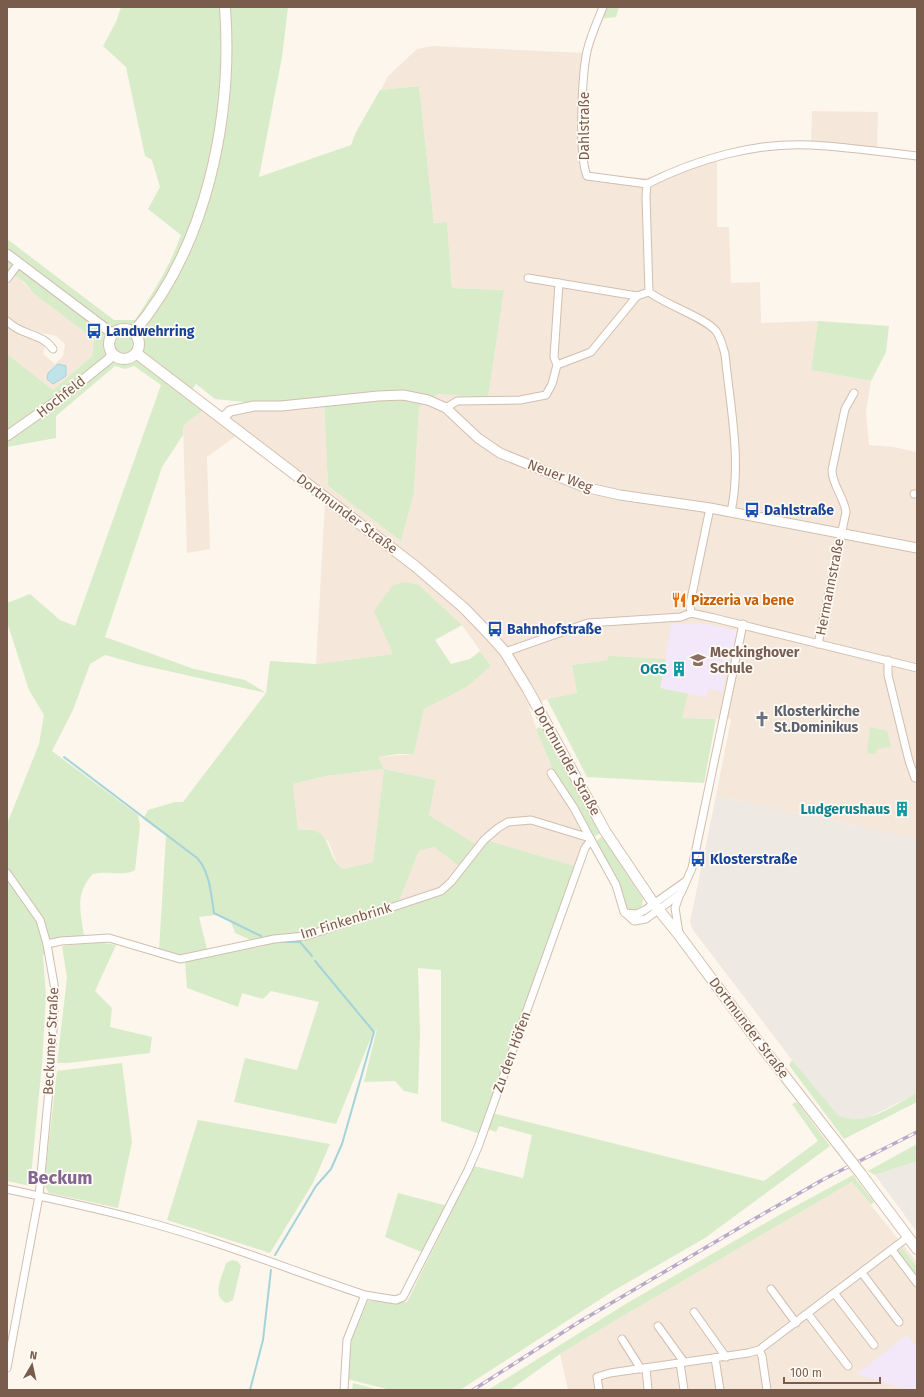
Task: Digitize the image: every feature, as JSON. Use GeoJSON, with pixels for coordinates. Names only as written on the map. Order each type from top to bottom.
{"type":"FeatureCollection","features":[{"type":"Feature","properties":{"kind":"main road"},"geometry":{"type":"LineString","coordinates":[[133,333],[159,297],[174,272],[195,224],[208,182],[224,108],[227,60],[225,7]]}},
{"type":"Feature","properties":{"kind":"main road"},"geometry":{"type":"LineString","coordinates":[[125,329],[133,333],[138,340],[136,353],[129,358],[124,359],[115,357],[109,344],[113,334],[125,329]]}},
{"type":"Feature","properties":{"kind":"main road","name":"Dortmunder Straße"},"geometry":{"type":"LineString","coordinates":[[136,353],[425,575],[464,608],[505,652],[543,715],[605,831],[656,906],[917,1249]]}},
{"type":"Feature","properties":{"kind":"street","name":"Dahlstraße"},"geometry":{"type":"LineString","coordinates":[[603,7],[591,34],[587,53],[582,134],[584,170],[587,176],[647,184]]}},
{"type":"Feature","properties":{"kind":"street"},"geometry":{"type":"LineString","coordinates":[[731,512],[735,493],[736,471],[725,354],[720,338],[712,327],[660,301],[649,292],[646,196],[647,184],[669,173],[717,157],[782,145],[811,145],[917,156]]}},
{"type":"Feature","properties":{"kind":"street"},"geometry":{"type":"LineString","coordinates":[[7,254],[113,334]]}},
{"type":"Feature","properties":{"kind":"street"},"geometry":{"type":"LineString","coordinates":[[7,279],[19,263]]}},
{"type":"Feature","properties":{"kind":"street"},"geometry":{"type":"LineString","coordinates":[[528,278],[637,296],[649,292]]}},
{"type":"Feature","properties":{"kind":"street"},"geometry":{"type":"LineString","coordinates":[[446,408],[457,401],[520,400],[546,395],[552,384],[557,365],[554,357],[559,283]]}},
{"type":"Feature","properties":{"kind":"street"},"geometry":{"type":"LineString","coordinates":[[557,365],[592,352],[637,296]]}},
{"type":"Feature","properties":{"kind":"street"},"geometry":{"type":"LineString","coordinates":[[7,322],[15,329],[47,340],[53,349]]}},
{"type":"Feature","properties":{"kind":"street","name":"Hochfeld"},"geometry":{"type":"LineString","coordinates":[[7,436],[58,400],[109,359],[112,353]]}},
{"type":"Feature","properties":{"kind":"street","name":"Hermannstraße"},"geometry":{"type":"LineString","coordinates":[[818,644],[840,533],[846,512],[845,505],[832,476],[832,470],[845,409],[854,393]]}},
{"type":"Feature","properties":{"kind":"street","name":"Neuer Weg"},"geometry":{"type":"LineString","coordinates":[[222,419],[232,410],[254,406],[312,403],[403,395],[428,400],[446,408],[478,438],[500,453],[584,487],[620,495],[710,508],[917,548]]}},
{"type":"Feature","properties":{"kind":"street"},"geometry":{"type":"LineString","coordinates":[[691,613],[690,604],[710,508]]}},
{"type":"Feature","properties":{"kind":"street"},"geometry":{"type":"LineString","coordinates":[[505,652],[588,623],[681,617],[691,613],[744,624],[917,668]]}},
{"type":"Feature","properties":{"kind":"street"},"geometry":{"type":"LineString","coordinates":[[679,935],[675,908],[696,857],[744,624]]}},
{"type":"Feature","properties":{"kind":"street"},"geometry":{"type":"LineString","coordinates":[[888,660],[888,675],[909,761],[915,778]]}},
{"type":"Feature","properties":{"kind":"street"},"geometry":{"type":"LineString","coordinates":[[551,773],[574,808],[616,885],[624,912],[634,921],[646,919],[656,906],[686,881]]}},
{"type":"Feature","properties":{"kind":"street","name":"Im Finkenbrink"},"geometry":{"type":"LineString","coordinates":[[47,944],[61,941],[108,938],[180,959],[274,939],[306,936],[441,891],[451,882],[484,840],[508,822],[531,820],[590,839]]}},
{"type":"Feature","properties":{"kind":"street","name":"Zu den Höfen"},"geometry":{"type":"LineString","coordinates":[[39,1196],[141,1220],[365,1295],[396,1300],[403,1297],[468,1170],[585,848],[590,839]]}},
{"type":"Feature","properties":{"kind":"street","name":"Beckumer Straße"},"geometry":{"type":"LineString","coordinates":[[7,873],[40,920],[47,944],[55,990],[51,1068],[39,1196],[7,1368]]}},
{"type":"Feature","properties":{"kind":"street"},"geometry":{"type":"LineString","coordinates":[[656,906],[681,893]]}},
{"type":"Feature","properties":{"kind":"street"},"geometry":{"type":"LineString","coordinates":[[7,1189],[39,1196]]}},
{"type":"Feature","properties":{"kind":"street"},"geometry":{"type":"LineString","coordinates":[[599,1390],[597,1377],[610,1373],[759,1350],[835,1294],[908,1237]]}},
{"type":"Feature","properties":{"kind":"street"},"geometry":{"type":"LineString","coordinates":[[892,1250],[917,1283]]}},
{"type":"Feature","properties":{"kind":"street"},"geometry":{"type":"LineString","coordinates":[[862,1273],[899,1322]]}},
{"type":"Feature","properties":{"kind":"street"},"geometry":{"type":"LineString","coordinates":[[771,1289],[796,1323]]}},
{"type":"Feature","properties":{"kind":"street"},"geometry":{"type":"LineString","coordinates":[[835,1294],[874,1345]]}},
{"type":"Feature","properties":{"kind":"street"},"geometry":{"type":"LineString","coordinates":[[344,1390],[347,1340],[365,1295]]}},
{"type":"Feature","properties":{"kind":"street"},"geometry":{"type":"LineString","coordinates":[[694,1312],[726,1356]]}},
{"type":"Feature","properties":{"kind":"street"},"geometry":{"type":"LineString","coordinates":[[808,1314],[848,1366]]}},
{"type":"Feature","properties":{"kind":"street"},"geometry":{"type":"LineString","coordinates":[[658,1326],[682,1363],[684,1390]]}},
{"type":"Feature","properties":{"kind":"street"},"geometry":{"type":"LineString","coordinates":[[622,1340],[643,1368],[648,1390]]}},
{"type":"Feature","properties":{"kind":"street"},"geometry":{"type":"LineString","coordinates":[[759,1350],[762,1356],[767,1390]]}},
{"type":"Feature","properties":{"kind":"street"},"geometry":{"type":"LineString","coordinates":[[715,1358],[720,1390]]}},
{"type":"Feature","properties":{"kind":"shaded area"},"geometry":{"type":"Polygon","coordinates":[[[433,46],[586,53],[583,175],[647,178],[717,152],[717,227],[729,227],[731,283],[760,282],[761,323],[818,321],[811,370],[871,381],[866,412],[869,445],[893,447],[917,452],[917,839],[716,796],[731,719],[656,718],[608,656],[608,660],[572,665],[577,693],[547,699],[529,708],[549,762],[578,810],[585,840],[575,866],[486,840],[477,845],[429,815],[436,780],[385,769],[373,862],[343,869],[337,863],[328,841],[310,829],[298,830],[293,784],[326,776],[384,769],[378,757],[414,754],[424,709],[467,687],[491,666],[462,625],[419,585],[393,654],[316,664],[325,502],[236,436],[207,457],[210,549],[187,553],[183,428],[187,422],[207,408],[222,419],[236,410],[324,402],[328,486],[401,541],[414,493],[419,407],[439,394],[488,398],[504,290],[452,288],[447,222],[434,223],[419,86],[381,90],[388,76],[417,49],[433,46]]]}},
{"type":"Feature","properties":{"kind":"shaded area"},"geometry":{"type":"Polygon","coordinates":[[[812,111],[878,112],[877,151],[811,145],[812,111]]]}},
{"type":"Feature","properties":{"kind":"shaded area"},"geometry":{"type":"Polygon","coordinates":[[[16,275],[33,293],[94,339],[92,356],[53,390],[7,354],[7,326],[21,336],[39,340],[45,345],[43,354],[55,364],[63,356],[65,344],[56,336],[22,329],[7,317],[7,287],[16,275]]]}},
{"type":"Feature","properties":{"kind":"shaded area","name":"Meckinghover Schule"},"geometry":{"type":"Polygon","coordinates":[[[671,624],[706,624],[737,631],[732,656],[728,661],[722,692],[708,689],[706,697],[660,688],[671,624]]]}},
{"type":"Feature","properties":{"kind":"shaded area"},"geometry":{"type":"Polygon","coordinates":[[[716,796],[917,839],[917,1093],[868,1118],[858,1120],[847,1119],[838,1115],[792,1060],[693,930],[690,922],[716,796]]]}},
{"type":"Feature","properties":{"kind":"shaded area"},"geometry":{"type":"Polygon","coordinates":[[[434,847],[460,867],[445,887],[435,891],[436,888],[399,901],[419,851],[434,847]]]}},
{"type":"Feature","properties":{"kind":"shaded area"},"geometry":{"type":"Polygon","coordinates":[[[917,1161],[917,1232],[875,1175],[917,1161]]]}},
{"type":"Feature","properties":{"kind":"shaded area"},"geometry":{"type":"Polygon","coordinates":[[[852,1182],[917,1262],[917,1390],[568,1390],[560,1354],[852,1182]]]}},
{"type":"Feature","properties":{"kind":"shaded area"},"geometry":{"type":"Polygon","coordinates":[[[907,1335],[917,1348],[917,1390],[909,1390],[857,1374],[907,1335]]]}},
{"type":"Feature","properties":{"kind":"green space"},"geometry":{"type":"Polygon","coordinates":[[[121,7],[288,7],[282,57],[259,177],[351,145],[356,132],[380,90],[419,86],[434,223],[447,222],[452,288],[504,290],[488,398],[439,394],[419,407],[414,493],[401,541],[328,486],[324,402],[281,406],[215,399],[196,384],[189,394],[207,408],[187,422],[183,428],[183,435],[162,467],[105,637],[194,669],[245,680],[266,693],[141,665],[105,655],[90,664],[73,710],[52,751],[138,815],[140,826],[135,870],[125,873],[93,874],[87,881],[81,896],[80,904],[84,936],[53,939],[53,941],[48,942],[41,919],[7,872],[7,824],[39,744],[44,715],[29,690],[7,622],[7,603],[30,594],[60,620],[75,626],[161,385],[134,366],[125,369],[115,366],[56,416],[56,438],[7,447],[7,354],[53,390],[92,356],[94,339],[33,293],[25,283],[7,269],[7,239],[114,320],[135,320],[155,289],[166,268],[181,235],[148,209],[160,187],[152,160],[145,156],[126,67],[103,46],[116,22],[121,7]]]}},
{"type":"Feature","properties":{"kind":"green space"},"geometry":{"type":"Polygon","coordinates":[[[603,7],[619,7],[616,17],[598,19],[603,7]]]}},
{"type":"Feature","properties":{"kind":"green space"},"geometry":{"type":"Polygon","coordinates":[[[818,321],[889,326],[886,352],[871,381],[811,370],[818,321]]]}},
{"type":"Feature","properties":{"kind":"green space"},"geometry":{"type":"Polygon","coordinates":[[[405,582],[419,585],[462,625],[435,640],[451,664],[470,659],[480,651],[491,666],[467,687],[424,709],[414,754],[398,754],[378,757],[384,769],[436,780],[429,815],[477,845],[460,867],[434,847],[419,851],[399,901],[401,905],[434,896],[486,840],[575,866],[480,1134],[441,1121],[441,970],[418,968],[420,1033],[418,1094],[404,1091],[395,1081],[364,1082],[377,1028],[370,1040],[336,1124],[234,1102],[245,1058],[297,1070],[319,1002],[271,991],[263,999],[242,993],[238,1007],[187,988],[185,961],[264,946],[235,933],[231,922],[216,915],[199,917],[207,949],[178,955],[159,950],[166,836],[143,819],[148,810],[175,802],[183,802],[266,693],[270,661],[316,664],[393,654],[374,611],[393,585],[405,582]],[[384,769],[326,776],[293,784],[298,830],[318,832],[327,842],[332,856],[343,869],[373,862],[384,769]]]}},
{"type":"Feature","properties":{"kind":"green space"},"geometry":{"type":"Polygon","coordinates":[[[608,656],[666,659],[660,688],[688,694],[682,718],[716,719],[704,783],[587,777],[547,699],[577,693],[572,665],[608,660],[608,656]]]}},
{"type":"Feature","properties":{"kind":"green space"},"geometry":{"type":"Polygon","coordinates":[[[544,726],[601,833],[593,837],[552,768],[536,729],[544,726]]]}},
{"type":"Feature","properties":{"kind":"green space"},"geometry":{"type":"Polygon","coordinates":[[[870,727],[887,731],[891,747],[877,749],[875,754],[867,753],[870,727]]]}},
{"type":"Feature","properties":{"kind":"green space"},"geometry":{"type":"Polygon","coordinates":[[[603,836],[643,899],[642,907],[638,911],[628,910],[625,908],[615,876],[596,841],[603,836]]]}},
{"type":"Feature","properties":{"kind":"green space"},"geometry":{"type":"Polygon","coordinates":[[[7,875],[39,921],[46,953],[43,955],[46,997],[42,1064],[30,1186],[7,1181],[7,875]]]}},
{"type":"Feature","properties":{"kind":"green space"},"geometry":{"type":"Polygon","coordinates":[[[99,942],[116,945],[95,991],[112,1008],[110,1027],[152,1037],[150,1053],[57,1063],[67,978],[62,946],[99,942]]]}},
{"type":"Feature","properties":{"kind":"green space"},"geometry":{"type":"Polygon","coordinates":[[[792,1060],[838,1115],[848,1119],[858,1119],[879,1114],[917,1093],[917,1102],[844,1139],[789,1065],[792,1060]]]}},
{"type":"Feature","properties":{"kind":"green space"},"geometry":{"type":"Polygon","coordinates":[[[122,1063],[132,1142],[118,1208],[49,1193],[44,1185],[57,1071],[122,1063]]]}},
{"type":"Feature","properties":{"kind":"green space"},"geometry":{"type":"Polygon","coordinates":[[[797,1102],[830,1146],[705,1238],[613,1291],[460,1390],[391,1390],[347,1379],[352,1338],[368,1301],[407,1302],[474,1166],[523,1178],[532,1135],[499,1126],[496,1132],[487,1129],[492,1113],[764,1181],[818,1141],[792,1104],[797,1102]]]}},
{"type":"Feature","properties":{"kind":"green space"},"geometry":{"type":"Polygon","coordinates":[[[198,1120],[330,1144],[313,1183],[270,1253],[167,1220],[198,1120]]]}},
{"type":"Feature","properties":{"kind":"green space"},"geometry":{"type":"Polygon","coordinates":[[[917,1144],[917,1161],[875,1175],[868,1171],[917,1144]]]}},
{"type":"Feature","properties":{"kind":"green space"},"geometry":{"type":"Polygon","coordinates":[[[853,1175],[874,1202],[871,1205],[852,1182],[560,1354],[510,1390],[488,1390],[624,1305],[781,1214],[853,1175]]]}},
{"type":"Feature","properties":{"kind":"green space"},"geometry":{"type":"Polygon","coordinates":[[[398,1193],[448,1206],[424,1253],[385,1237],[398,1193]]]}},
{"type":"Feature","properties":{"kind":"green space"},"geometry":{"type":"Polygon","coordinates":[[[902,1248],[917,1267],[917,1276],[898,1251],[902,1248]]]}},
{"type":"Feature","properties":{"kind":"green space"},"geometry":{"type":"Polygon","coordinates":[[[232,1260],[237,1261],[241,1266],[233,1300],[227,1303],[219,1296],[218,1291],[226,1263],[232,1260]]]}},
{"type":"Feature","properties":{"kind":"green space"},"geometry":{"type":"Polygon","coordinates":[[[353,1383],[375,1389],[375,1390],[352,1390],[353,1383]]]}},
{"type":"Feature","properties":{"kind":"water"},"geometry":{"type":"Polygon","coordinates":[[[58,364],[66,366],[66,376],[53,384],[47,379],[48,373],[58,364]]]}},
{"type":"Feature","properties":{"kind":"waterway"},"geometry":{"type":"LineString","coordinates":[[64,757],[197,858],[205,870],[211,891],[214,913],[261,936]]}},
{"type":"Feature","properties":{"kind":"waterway"},"geometry":{"type":"LineString","coordinates":[[277,942],[300,942],[312,956]]}},
{"type":"Feature","properties":{"kind":"waterway"},"geometry":{"type":"LineString","coordinates":[[275,1255],[316,1186],[331,1169],[342,1144],[374,1032],[315,961]]}},
{"type":"Feature","properties":{"kind":"waterway"},"geometry":{"type":"LineString","coordinates":[[250,1390],[263,1340],[271,1270]]}},
{"type":"Feature","properties":{"kind":"railway"},"geometry":{"type":"LineString","coordinates":[[473,1390],[579,1322],[756,1218],[824,1179],[917,1132]]}},
{"type":"Feature","properties":{"kind":"place","name":"Landwehrring"},"geometry":{"type":"Point","coordinates":[94,331]}},
{"type":"Feature","properties":{"kind":"place","name":"Dahlstraße"},"geometry":{"type":"Point","coordinates":[752,510]}},
{"type":"Feature","properties":{"kind":"place","name":"Pizzeria va bene"},"geometry":{"type":"Point","coordinates":[679,600]}},
{"type":"Feature","properties":{"kind":"place","name":"Bahnhofstraße"},"geometry":{"type":"Point","coordinates":[495,629]}},
{"type":"Feature","properties":{"kind":"place","name":"Meckinghover Schule"},"geometry":{"type":"Point","coordinates":[698,660]}},
{"type":"Feature","properties":{"kind":"place","name":"OGS"},"geometry":{"type":"Point","coordinates":[679,669]}},
{"type":"Feature","properties":{"kind":"place","name":"Klosterkirche St.Dominikus"},"geometry":{"type":"Point","coordinates":[762,719]}},
{"type":"Feature","properties":{"kind":"place","name":"Ludgerushaus"},"geometry":{"type":"Point","coordinates":[902,809]}},
{"type":"Feature","properties":{"kind":"place","name":"Klosterstraße"},"geometry":{"type":"Point","coordinates":[698,859]}},
{"type":"Feature","properties":{"kind":"district","name":"Beckum"},"geometry":{"type":"Point","coordinates":[60,1178]}}]}
